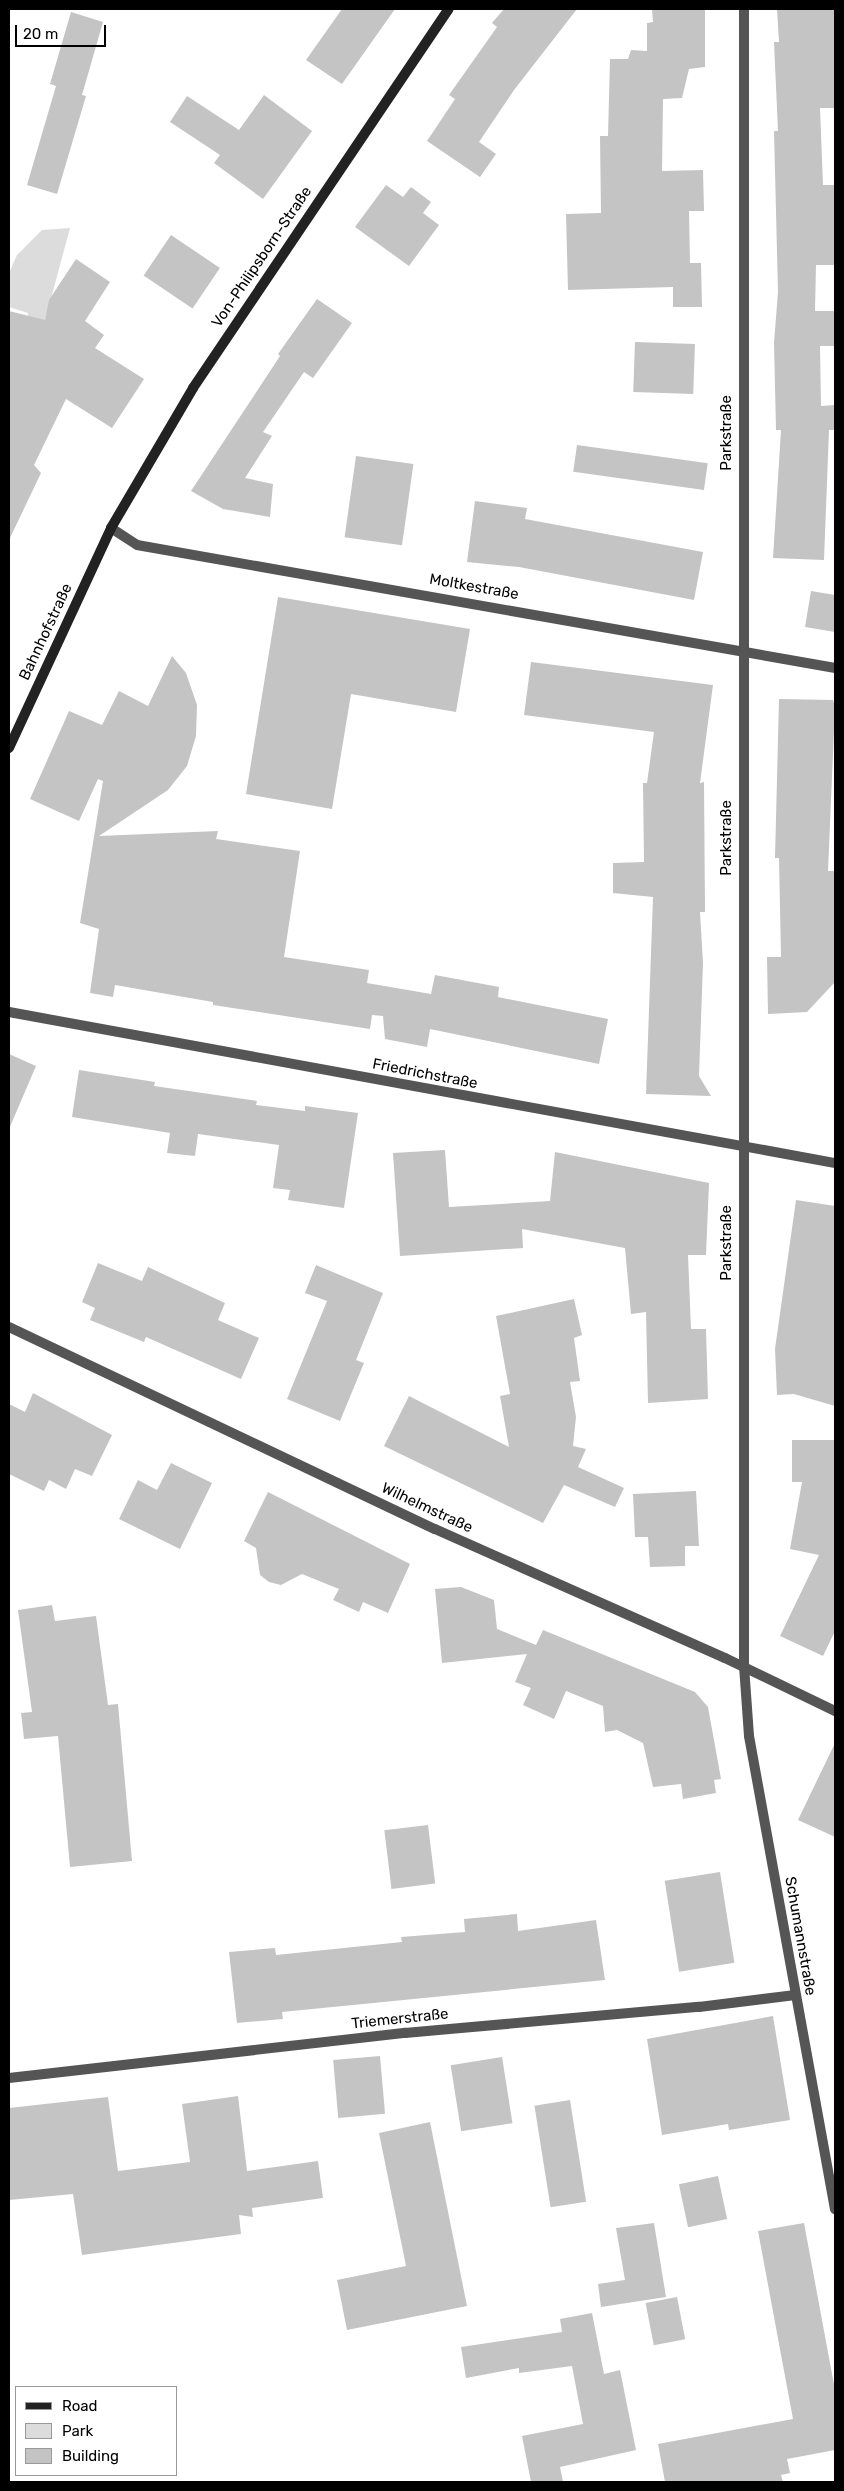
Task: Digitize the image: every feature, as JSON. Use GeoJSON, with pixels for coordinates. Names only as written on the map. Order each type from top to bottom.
{"type":"FeatureCollection","features":[{"type":"Feature","properties":{"kind":"main road","name":"Von-Philipsborn-Straße"},"geometry":{"type":"LineString","coordinates":[[111,528],[193,388],[449,9]]}},
{"type":"Feature","properties":{"kind":"main road","name":"Bahnhofstraße"},"geometry":{"type":"LineString","coordinates":[[9,748],[111,528]]}},
{"type":"Feature","properties":{"kind":"street","name":"Parkstraße"},"geometry":{"type":"LineString","coordinates":[[744,9],[742,651],[744,1666]]}},
{"type":"Feature","properties":{"kind":"street","name":"Moltkestraße"},"geometry":{"type":"LineString","coordinates":[[111,528],[137,545],[835,668]]}},
{"type":"Feature","properties":{"kind":"street","name":"Friedrichstraße"},"geometry":{"type":"LineString","coordinates":[[9,1012],[743,1148],[835,1163]]}},
{"type":"Feature","properties":{"kind":"street","name":"Wilhelmstraße"},"geometry":{"type":"LineString","coordinates":[[9,1327],[435,1529],[744,1666],[835,1711]]}},
{"type":"Feature","properties":{"kind":"street","name":"Schumannstraße"},"geometry":{"type":"LineString","coordinates":[[744,1666],[750,1736],[795,1995],[835,2209]]}},
{"type":"Feature","properties":{"kind":"street","name":"Triemerstraße"},"geometry":{"type":"LineString","coordinates":[[9,2078],[405,2032],[690,2008],[795,1995]]}},
{"type":"Feature","properties":{"kind":"green space"},"geometry":{"type":"Polygon","coordinates":[[[70,228],[15,432],[9,444],[9,387],[19,363],[28,313],[9,307],[9,273],[17,255],[42,230],[70,228]]]}},
{"type":"Feature","properties":{"kind":"building"},"geometry":{"type":"Polygon","coordinates":[[[342,9],[395,9],[342,84],[306,60],[342,9]]]}},
{"type":"Feature","properties":{"kind":"building"},"geometry":{"type":"Polygon","coordinates":[[[504,9],[577,9],[514,90],[479,142],[496,154],[480,177],[427,141],[455,99],[449,95],[497,27],[492,23],[504,9]]]}},
{"type":"Feature","properties":{"kind":"building"},"geometry":{"type":"Polygon","coordinates":[[[652,9],[705,9],[705,67],[689,69],[682,98],[663,99],[662,171],[703,170],[704,211],[689,211],[690,263],[701,263],[702,307],[673,307],[673,287],[568,290],[566,214],[601,213],[600,136],[608,136],[610,59],[628,59],[631,50],[647,51],[647,23],[653,22],[652,9]]]}},
{"type":"Feature","properties":{"kind":"building"},"geometry":{"type":"Polygon","coordinates":[[[777,9],[835,9],[835,108],[820,108],[823,185],[835,185],[835,265],[816,265],[815,311],[835,311],[835,346],[820,346],[821,406],[835,405],[835,430],[829,430],[824,560],[773,558],[781,430],[776,430],[774,343],[778,292],[774,131],[778,131],[774,42],[779,42],[777,9]]]}},
{"type":"Feature","properties":{"kind":"building"},"geometry":{"type":"Polygon","coordinates":[[[71,12],[103,22],[82,95],[86,96],[57,194],[27,185],[56,86],[50,84],[71,12]]]}},
{"type":"Feature","properties":{"kind":"building"},"geometry":{"type":"Polygon","coordinates":[[[264,95],[312,131],[263,199],[214,163],[220,155],[170,122],[187,96],[239,130],[264,95]]]}},
{"type":"Feature","properties":{"kind":"building"},"geometry":{"type":"Polygon","coordinates":[[[386,185],[403,197],[411,187],[431,202],[423,213],[439,225],[409,266],[355,227],[386,185]]]}},
{"type":"Feature","properties":{"kind":"building"},"geometry":{"type":"Polygon","coordinates":[[[171,235],[220,268],[193,309],[144,276],[171,235]]]}},
{"type":"Feature","properties":{"kind":"building"},"geometry":{"type":"Polygon","coordinates":[[[76,259],[110,282],[85,321],[104,335],[95,348],[144,379],[112,428],[66,399],[34,465],[41,473],[9,540],[9,311],[45,320],[49,300],[76,259]]]}},
{"type":"Feature","properties":{"kind":"building"},"geometry":{"type":"Polygon","coordinates":[[[317,299],[352,323],[313,378],[304,372],[263,432],[272,436],[245,478],[273,484],[270,517],[223,509],[191,491],[280,356],[278,354],[317,299]]]}},
{"type":"Feature","properties":{"kind":"building"},"geometry":{"type":"Polygon","coordinates":[[[635,342],[695,344],[693,394],[633,392],[635,342]]]}},
{"type":"Feature","properties":{"kind":"building"},"geometry":{"type":"Polygon","coordinates":[[[577,445],[708,463],[704,490],[573,472],[577,445]]]}},
{"type":"Feature","properties":{"kind":"building"},"geometry":{"type":"Polygon","coordinates":[[[356,456],[413,464],[402,545],[345,537],[356,456]]]}},
{"type":"Feature","properties":{"kind":"building"},"geometry":{"type":"Polygon","coordinates":[[[475,501],[527,508],[525,519],[703,552],[694,600],[519,567],[467,562],[475,501]]]}},
{"type":"Feature","properties":{"kind":"building"},"geometry":{"type":"Polygon","coordinates":[[[811,591],[835,595],[835,632],[805,627],[811,591]]]}},
{"type":"Feature","properties":{"kind":"building"},"geometry":{"type":"Polygon","coordinates":[[[278,597],[470,629],[456,712],[351,694],[332,809],[246,794],[278,597]]]}},
{"type":"Feature","properties":{"kind":"building"},"geometry":{"type":"Polygon","coordinates":[[[172,656],[186,673],[197,705],[196,736],[187,766],[168,790],[99,836],[218,831],[216,839],[300,851],[284,957],[369,970],[367,983],[431,994],[435,975],[499,987],[498,997],[608,1019],[599,1064],[430,1029],[427,1047],[385,1039],[383,1016],[372,1015],[370,1029],[213,1005],[213,1002],[115,985],[113,997],[90,993],[99,929],[80,923],[103,781],[98,779],[79,821],[30,799],[69,711],[102,725],[119,691],[148,706],[172,656]]]}},
{"type":"Feature","properties":{"kind":"building"},"geometry":{"type":"Polygon","coordinates":[[[531,662],[713,685],[700,783],[704,782],[705,912],[700,912],[703,963],[699,1076],[711,1096],[646,1094],[653,897],[613,893],[613,863],[644,862],[643,783],[647,783],[654,732],[524,715],[531,662]]]}},
{"type":"Feature","properties":{"kind":"building"},"geometry":{"type":"Polygon","coordinates":[[[779,699],[833,700],[835,707],[828,871],[835,871],[835,982],[807,1012],[768,1014],[767,957],[781,957],[779,858],[775,858],[779,699]]]}},
{"type":"Feature","properties":{"kind":"building"},"geometry":{"type":"Polygon","coordinates":[[[9,1054],[36,1066],[9,1129],[9,1054]]]}},
{"type":"Feature","properties":{"kind":"building"},"geometry":{"type":"Polygon","coordinates":[[[79,1070],[155,1082],[154,1086],[257,1101],[256,1105],[305,1111],[305,1106],[358,1113],[344,1208],[288,1200],[290,1190],[273,1188],[279,1145],[198,1134],[195,1156],[167,1153],[170,1133],[72,1117],[79,1070]]]}},
{"type":"Feature","properties":{"kind":"building"},"geometry":{"type":"Polygon","coordinates":[[[445,1150],[449,1207],[550,1201],[555,1152],[709,1183],[706,1255],[688,1255],[691,1329],[706,1329],[708,1399],[648,1403],[646,1312],[631,1314],[625,1248],[522,1229],[523,1248],[400,1256],[393,1153],[445,1150]]]}},
{"type":"Feature","properties":{"kind":"building"},"geometry":{"type":"Polygon","coordinates":[[[796,1200],[835,1206],[835,1406],[794,1394],[777,1395],[775,1349],[796,1200]]]}},
{"type":"Feature","properties":{"kind":"building"},"geometry":{"type":"Polygon","coordinates":[[[98,1263],[142,1281],[148,1267],[225,1303],[218,1320],[259,1338],[241,1379],[146,1337],[144,1342],[90,1320],[95,1308],[82,1302],[98,1263]]]}},
{"type":"Feature","properties":{"kind":"building"},"geometry":{"type":"Polygon","coordinates":[[[316,1265],[383,1293],[356,1360],[364,1363],[340,1421],[287,1399],[327,1301],[305,1293],[316,1265]]]}},
{"type":"Feature","properties":{"kind":"building"},"geometry":{"type":"Polygon","coordinates":[[[574,1299],[582,1335],[574,1338],[580,1381],[570,1382],[576,1417],[573,1446],[586,1449],[578,1467],[624,1488],[615,1507],[564,1485],[543,1523],[384,1446],[409,1396],[509,1447],[500,1396],[510,1394],[496,1316],[574,1299]]]}},
{"type":"Feature","properties":{"kind":"building"},"geometry":{"type":"Polygon","coordinates":[[[33,1393],[112,1435],[92,1476],[75,1469],[66,1489],[49,1480],[44,1491],[9,1474],[9,1404],[25,1412],[33,1393]]]}},
{"type":"Feature","properties":{"kind":"building"},"geometry":{"type":"Polygon","coordinates":[[[792,1440],[835,1440],[835,1631],[823,1656],[780,1636],[819,1555],[790,1549],[802,1482],[792,1482],[792,1440]]]}},
{"type":"Feature","properties":{"kind":"building"},"geometry":{"type":"Polygon","coordinates":[[[171,1463],[212,1483],[180,1549],[119,1519],[138,1480],[157,1490],[171,1463]]]}},
{"type":"Feature","properties":{"kind":"building"},"geometry":{"type":"Polygon","coordinates":[[[696,1491],[699,1546],[685,1546],[685,1566],[650,1567],[648,1537],[635,1537],[633,1494],[696,1491]]]}},
{"type":"Feature","properties":{"kind":"building"},"geometry":{"type":"Polygon","coordinates":[[[268,1492],[410,1564],[388,1613],[363,1602],[359,1612],[333,1600],[339,1589],[302,1574],[281,1585],[269,1582],[260,1575],[256,1548],[244,1541],[268,1492]]]}},
{"type":"Feature","properties":{"kind":"building"},"geometry":{"type":"Polygon","coordinates":[[[461,1587],[494,1600],[497,1629],[536,1645],[543,1630],[695,1692],[708,1707],[721,1779],[714,1780],[716,1793],[683,1799],[681,1784],[653,1787],[643,1743],[617,1730],[605,1732],[603,1706],[566,1691],[554,1719],[523,1705],[531,1688],[515,1682],[527,1654],[442,1663],[435,1589],[461,1587]]]}},
{"type":"Feature","properties":{"kind":"building"},"geometry":{"type":"Polygon","coordinates":[[[52,1605],[55,1621],[96,1616],[108,1705],[118,1704],[132,1861],[70,1867],[58,1736],[24,1739],[21,1713],[32,1712],[18,1610],[52,1605]]]}},
{"type":"Feature","properties":{"kind":"building"},"geometry":{"type":"Polygon","coordinates":[[[835,1743],[835,1837],[798,1820],[835,1743]]]}},
{"type":"Feature","properties":{"kind":"building"},"geometry":{"type":"Polygon","coordinates":[[[428,1825],[435,1884],[392,1889],[384,1830],[428,1825]]]}},
{"type":"Feature","properties":{"kind":"building"},"geometry":{"type":"Polygon","coordinates":[[[720,1872],[734,1963],[679,1972],[665,1881],[720,1872]]]}},
{"type":"Feature","properties":{"kind":"building"},"geometry":{"type":"Polygon","coordinates":[[[517,1914],[518,1931],[596,1920],[605,1980],[282,2012],[283,2019],[237,2023],[229,1952],[275,1948],[276,1955],[402,1942],[401,1937],[465,1932],[464,1919],[517,1914]]]}},
{"type":"Feature","properties":{"kind":"building"},"geometry":{"type":"Polygon","coordinates":[[[773,2016],[790,2120],[729,2130],[728,2124],[662,2135],[647,2039],[773,2016]]]}},
{"type":"Feature","properties":{"kind":"building"},"geometry":{"type":"Polygon","coordinates":[[[380,2056],[385,2114],[338,2118],[333,2060],[380,2056]]]}},
{"type":"Feature","properties":{"kind":"building"},"geometry":{"type":"Polygon","coordinates":[[[502,2057],[512,2123],[461,2131],[451,2065],[502,2057]]]}},
{"type":"Feature","properties":{"kind":"building"},"geometry":{"type":"Polygon","coordinates":[[[238,2096],[247,2171],[318,2161],[323,2198],[252,2208],[253,2217],[239,2215],[241,2234],[82,2255],[73,2194],[9,2200],[9,2108],[108,2097],[118,2171],[190,2162],[182,2104],[238,2096]]]}},
{"type":"Feature","properties":{"kind":"building"},"geometry":{"type":"Polygon","coordinates":[[[570,2100],[586,2202],[551,2207],[534,2106],[570,2100]]]}},
{"type":"Feature","properties":{"kind":"building"},"geometry":{"type":"Polygon","coordinates":[[[430,2122],[467,2306],[347,2330],[337,2280],[406,2266],[379,2133],[430,2122]]]}},
{"type":"Feature","properties":{"kind":"building"},"geometry":{"type":"Polygon","coordinates":[[[718,2176],[727,2219],[688,2227],[679,2184],[718,2176]]]}},
{"type":"Feature","properties":{"kind":"building"},"geometry":{"type":"Polygon","coordinates":[[[654,2223],[666,2297],[601,2307],[598,2284],[625,2280],[616,2228],[654,2223]]]}},
{"type":"Feature","properties":{"kind":"building"},"geometry":{"type":"Polygon","coordinates":[[[804,2223],[835,2390],[835,2450],[787,2459],[790,2473],[781,2475],[783,2482],[665,2482],[658,2444],[793,2419],[758,2231],[804,2223]]]}},
{"type":"Feature","properties":{"kind":"building"},"geometry":{"type":"Polygon","coordinates":[[[677,2297],[685,2339],[654,2345],[646,2303],[677,2297]]]}},
{"type":"Feature","properties":{"kind":"building"},"geometry":{"type":"Polygon","coordinates":[[[592,2313],[604,2374],[620,2370],[636,2450],[560,2467],[563,2482],[531,2482],[522,2436],[583,2424],[572,2366],[519,2373],[519,2368],[466,2378],[461,2347],[562,2332],[560,2319],[592,2313]]]}}]}
